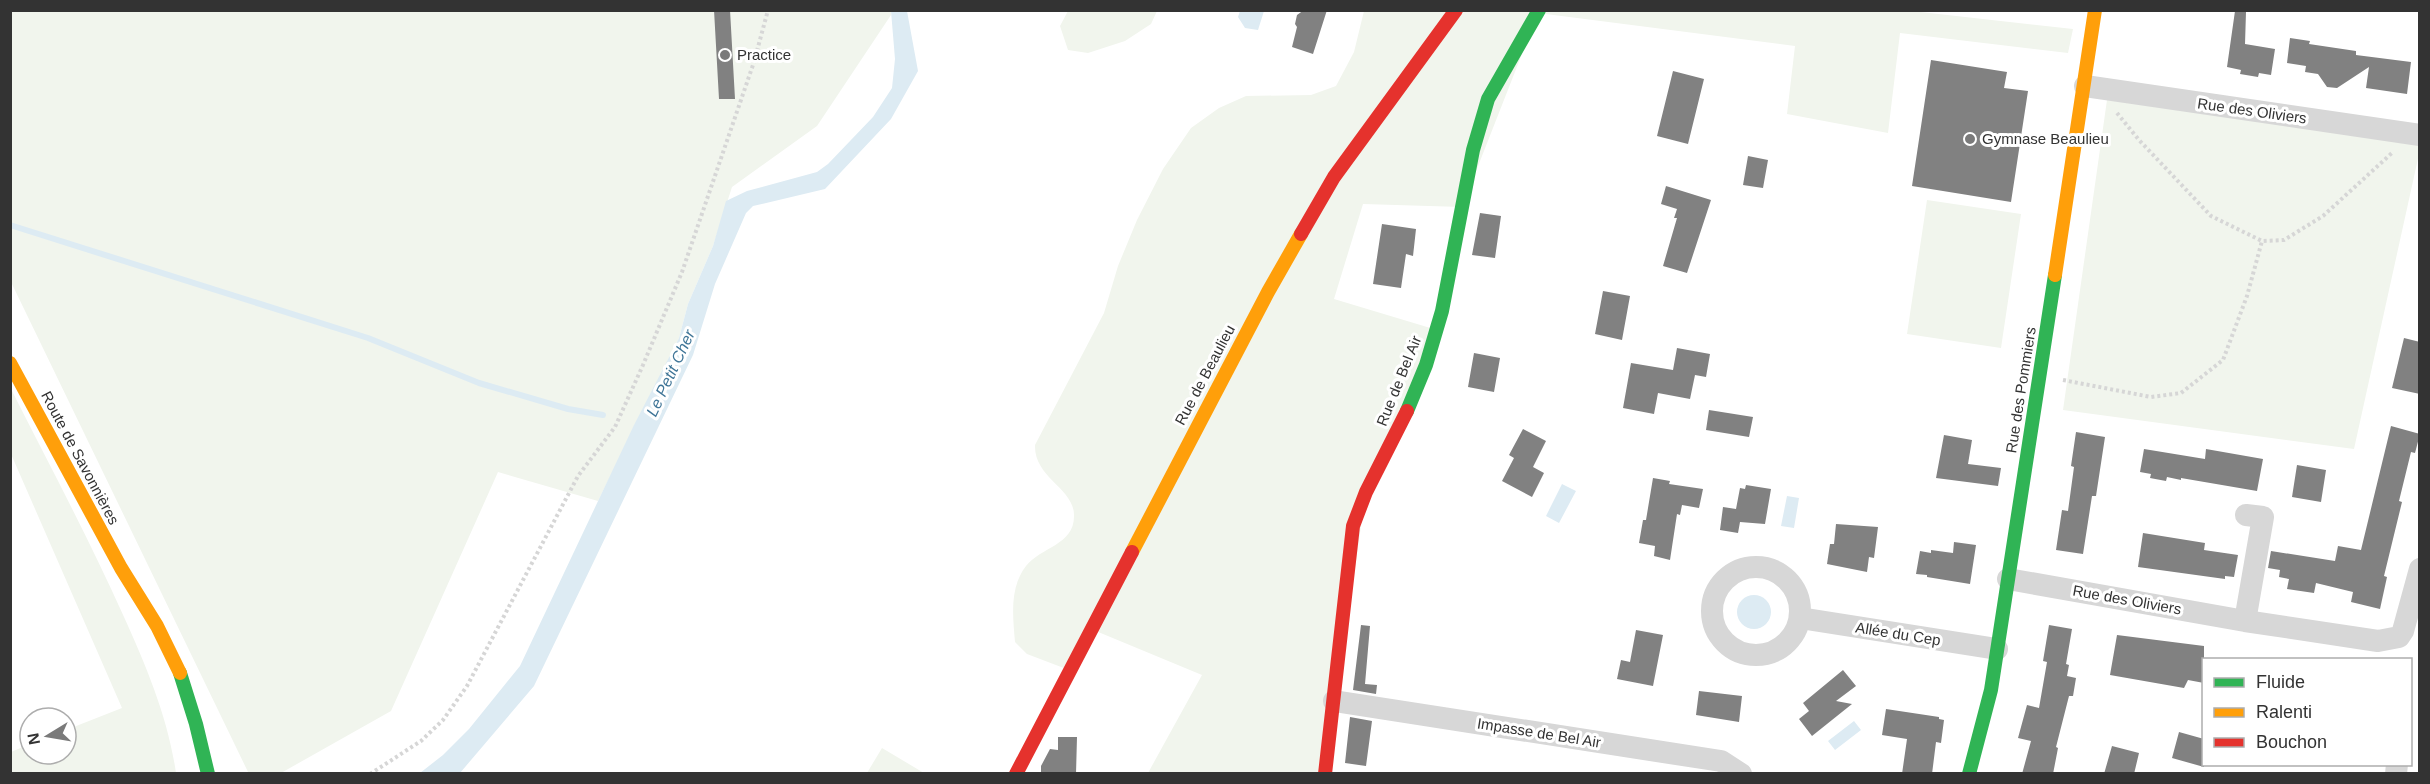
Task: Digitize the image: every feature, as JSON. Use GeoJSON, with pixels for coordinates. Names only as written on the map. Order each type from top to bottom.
{"type":"FeatureCollection","features":[{"type":"Feature","properties":{"kind":"street","name":"Rue de Beaulieu"},"geometry":{"type":"LineString","coordinates":[[1016,774],[1268,292],[1334,177],[1456,10]]}},
{"type":"Feature","properties":{"kind":"street","name":"Rue de Bel Air"},"geometry":{"type":"LineString","coordinates":[[1325,774],[1353,526],[1366,492],[1406,413],[1426,365],[1442,311],[1473,150],[1488,99],[1539,10]]}},
{"type":"Feature","properties":{"kind":"street","name":"Rue des Pommiers"},"geometry":{"type":"LineString","coordinates":[[1969,774],[1991,690],[2095,10]]}},
{"type":"Feature","properties":{"kind":"street","name":"Rue des Oliviers"},"geometry":{"type":"LineString","coordinates":[[2085,86],[2414,134]]}},
{"type":"Feature","properties":{"kind":"street","name":"Route de Savonnières"},"geometry":{"type":"LineString","coordinates":[[10,363],[121,568],[157,626],[180,673],[208,774]]}},
{"type":"Feature","properties":{"kind":"street"},"geometry":{"type":"LineString","coordinates":[[2245,621],[2263,517],[2246,514]]}},
{"type":"Feature","properties":{"kind":"street","name":"Route de Savonnières"},"geometry":{"type":"LineString","coordinates":[[121,568],[149,641]]}},
{"type":"Feature","properties":{"kind":"street","name":"Rue des Oliviers"},"geometry":{"type":"LineString","coordinates":[[2008,579],[2245,621],[2378,641],[2399,637],[2408,622],[2420,569]]}},
{"type":"Feature","properties":{"kind":"street","name":"Allée du Cep"},"geometry":{"type":"LineString","coordinates":[[1800,618],[1997,650]]}},
{"type":"Feature","properties":{"kind":"street","name":"Impasse de Bel Air"},"geometry":{"type":"LineString","coordinates":[[1334,701],[1721,761],[1741,774]]}},
{"type":"Feature","properties":{"kind":"path"},"geometry":{"type":"LineString","coordinates":[[370,774],[421,741],[443,720],[467,686],[578,477],[615,427],[682,272],[754,62],[768,10]]}},
{"type":"Feature","properties":{"kind":"path"},"geometry":{"type":"LineString","coordinates":[[2113,108],[2139,140],[2211,216],[2262,241],[2284,240],[2323,216],[2414,134]]}},
{"type":"Feature","properties":{"kind":"path"},"geometry":{"type":"LineString","coordinates":[[2058,379],[2151,397],[2181,393],[2223,360],[2247,296],[2262,241]]}},
{"type":"Feature","properties":{"kind":"shaded area"},"geometry":{"type":"Polygon","coordinates":[[[1068,10],[1157,11],[1151,24],[1125,41],[1088,53],[1068,50],[1060,26],[1068,10]]]}},
{"type":"Feature","properties":{"kind":"shaded area"},"geometry":{"type":"Polygon","coordinates":[[[1903,10],[2073,29],[2068,53],[1900,33],[1888,133],[1787,114],[1795,46],[1538,13],[1462,207],[1363,204],[1334,299],[1437,330],[1366,492],[1325,773],[1148,773],[1202,675],[1091,629],[1069,670],[1027,654],[1015,642],[1013,603],[1021,575],[1032,560],[1056,545],[1069,533],[1073,525],[1074,515],[1068,497],[1041,466],[1036,456],[1035,445],[1104,313],[1118,266],[1137,220],[1163,169],[1191,128],[1219,108],[1246,96],[1311,95],[1336,86],[1354,52],[1364,11],[1903,10]]]}},
{"type":"Feature","properties":{"kind":"shaded area"},"geometry":{"type":"Polygon","coordinates":[[[10,11],[891,11],[891,15],[817,126],[732,187],[713,246],[688,304],[679,338],[598,501],[498,472],[391,711],[281,773],[249,774],[11,282],[10,11]]]}},
{"type":"Feature","properties":{"kind":"shaded area"},"geometry":{"type":"Polygon","coordinates":[[[2107,100],[2419,143],[2419,154],[2354,449],[2063,410],[2107,100]]]}},
{"type":"Feature","properties":{"kind":"shaded area"},"geometry":{"type":"Polygon","coordinates":[[[1927,200],[2021,214],[2001,348],[1907,334],[1927,200]]]}},
{"type":"Feature","properties":{"kind":"shaded area"},"geometry":{"type":"Polygon","coordinates":[[[10,387],[83,530],[133,636],[162,713],[176,773],[11,773],[11,752],[18,749],[18,766],[78,766],[78,725],[122,708],[11,454],[10,387]]]}},
{"type":"Feature","properties":{"kind":"shaded area"},"geometry":{"type":"Polygon","coordinates":[[[882,748],[924,773],[867,773],[882,748]]]}},
{"type":"Feature","properties":{"kind":"water","name":"Le Petit Cher"},"geometry":{"type":"Polygon","coordinates":[[[891,11],[907,11],[918,71],[891,119],[825,189],[753,206],[746,213],[715,284],[693,355],[534,686],[460,773],[420,773],[443,755],[469,729],[520,666],[634,425],[679,338],[688,304],[713,246],[726,201],[747,191],[817,172],[828,164],[873,117],[892,88],[895,59],[891,11]]]}},
{"type":"Feature","properties":{"kind":"water"},"geometry":{"type":"Polygon","coordinates":[[[1240,11],[1264,11],[1258,30],[1245,28],[1238,17],[1240,11]]]}},
{"type":"Feature","properties":{"kind":"water"},"geometry":{"type":"Polygon","coordinates":[[[1562,484],[1576,491],[1559,523],[1546,516],[1562,484]]]}},
{"type":"Feature","properties":{"kind":"water"},"geometry":{"type":"Polygon","coordinates":[[[1787,496],[1799,498],[1794,528],[1781,526],[1787,496]]]}},
{"type":"Feature","properties":{"kind":"water"},"geometry":{"type":"Polygon","coordinates":[[[1754,595],[1766,600],[1771,612],[1766,624],[1754,629],[1742,624],[1737,612],[1742,600],[1754,595]]]}},
{"type":"Feature","properties":{"kind":"water"},"geometry":{"type":"Polygon","coordinates":[[[1854,721],[1861,730],[1835,750],[1828,741],[1854,721]]]}},
{"type":"Feature","properties":{"kind":"building","name":"Practice"},"geometry":{"type":"Polygon","coordinates":[[[714,10],[730,10],[735,99],[719,99],[714,10]]]}},
{"type":"Feature","properties":{"kind":"building"},"geometry":{"type":"Polygon","coordinates":[[[1304,10],[1327,10],[1313,54],[1292,47],[1297,27],[1295,24],[1297,15],[1304,10]]]}},
{"type":"Feature","properties":{"kind":"building"},"geometry":{"type":"Polygon","coordinates":[[[2235,11],[2246,12],[2245,44],[2275,49],[2271,75],[2259,73],[2258,77],[2240,74],[2241,70],[2227,67],[2235,11]]]}},
{"type":"Feature","properties":{"kind":"building"},"geometry":{"type":"Polygon","coordinates":[[[2290,38],[2310,41],[2309,44],[2356,51],[2356,55],[2411,62],[2407,94],[2366,88],[2369,67],[2337,88],[2327,87],[2318,74],[2305,72],[2306,66],[2287,63],[2290,38]]]}},
{"type":"Feature","properties":{"kind":"building","name":"Gymnase Beaulieu"},"geometry":{"type":"Polygon","coordinates":[[[1931,60],[2007,72],[2004,88],[2028,91],[2011,202],[1912,186],[1931,60]]]}},
{"type":"Feature","properties":{"kind":"building"},"geometry":{"type":"Polygon","coordinates":[[[1673,71],[1704,79],[1688,144],[1657,136],[1673,71]]]}},
{"type":"Feature","properties":{"kind":"building"},"geometry":{"type":"Polygon","coordinates":[[[1748,156],[1768,160],[1763,188],[1743,185],[1748,156]]]}},
{"type":"Feature","properties":{"kind":"building"},"geometry":{"type":"Polygon","coordinates":[[[1666,186],[1711,200],[1687,273],[1663,266],[1677,218],[1674,218],[1677,209],[1661,204],[1666,186]]]}},
{"type":"Feature","properties":{"kind":"building"},"geometry":{"type":"Polygon","coordinates":[[[1480,213],[1501,216],[1495,258],[1472,255],[1480,213]]]}},
{"type":"Feature","properties":{"kind":"building"},"geometry":{"type":"Polygon","coordinates":[[[1382,224],[1416,229],[1413,256],[1406,254],[1401,288],[1373,284],[1382,224]]]}},
{"type":"Feature","properties":{"kind":"building"},"geometry":{"type":"Polygon","coordinates":[[[1603,291],[1630,296],[1622,340],[1595,334],[1603,291]]]}},
{"type":"Feature","properties":{"kind":"building"},"geometry":{"type":"Polygon","coordinates":[[[2404,338],[2420,342],[2420,394],[2392,388],[2404,338]]]}},
{"type":"Feature","properties":{"kind":"building"},"geometry":{"type":"Polygon","coordinates":[[[1677,348],[1710,354],[1706,377],[1695,375],[1690,399],[1658,393],[1654,414],[1623,408],[1631,363],[1673,370],[1677,348]]]}},
{"type":"Feature","properties":{"kind":"building"},"geometry":{"type":"Polygon","coordinates":[[[1474,353],[1500,358],[1494,392],[1468,387],[1474,353]]]}},
{"type":"Feature","properties":{"kind":"building"},"geometry":{"type":"Polygon","coordinates":[[[1709,410],[1753,417],[1749,437],[1706,430],[1709,410]]]}},
{"type":"Feature","properties":{"kind":"building"},"geometry":{"type":"Polygon","coordinates":[[[2391,426],[2420,434],[2415,453],[2411,452],[2399,501],[2402,502],[2384,576],[2387,577],[2380,609],[2351,602],[2353,592],[2316,583],[2314,593],[2287,589],[2289,579],[2279,577],[2280,570],[2268,568],[2271,551],[2335,561],[2338,546],[2361,550],[2391,426]]]}},
{"type":"Feature","properties":{"kind":"building"},"geometry":{"type":"Polygon","coordinates":[[[1523,429],[1546,441],[1533,467],[1544,473],[1532,497],[1502,481],[1514,458],[1509,455],[1523,429]]]}},
{"type":"Feature","properties":{"kind":"building"},"geometry":{"type":"Polygon","coordinates":[[[2076,432],[2105,437],[2096,496],[2092,496],[2083,554],[2056,550],[2062,510],[2068,511],[2076,432]]]}},
{"type":"Feature","properties":{"kind":"building"},"geometry":{"type":"Polygon","coordinates":[[[1944,435],[1972,440],[1968,464],[2001,468],[1998,486],[1936,478],[1944,435]]]}},
{"type":"Feature","properties":{"kind":"building"},"geometry":{"type":"Polygon","coordinates":[[[2144,449],[2205,459],[2206,449],[2263,459],[2257,491],[2181,478],[2181,480],[2167,477],[2166,481],[2150,478],[2151,474],[2140,472],[2144,449]]]}},
{"type":"Feature","properties":{"kind":"building"},"geometry":{"type":"Polygon","coordinates":[[[2297,465],[2326,470],[2321,502],[2292,497],[2297,465]]]}},
{"type":"Feature","properties":{"kind":"building"},"geometry":{"type":"Polygon","coordinates":[[[1653,478],[1670,481],[1669,484],[1703,489],[1699,508],[1682,505],[1680,515],[1677,514],[1670,560],[1654,556],[1655,546],[1639,543],[1643,520],[1646,520],[1653,478]]]}},
{"type":"Feature","properties":{"kind":"building"},"geometry":{"type":"Polygon","coordinates":[[[1746,485],[1771,489],[1765,524],[1740,522],[1738,533],[1720,530],[1723,507],[1736,509],[1740,488],[1745,489],[1746,485]]]}},
{"type":"Feature","properties":{"kind":"building"},"geometry":{"type":"Polygon","coordinates":[[[1836,524],[1878,527],[1874,558],[1869,557],[1867,572],[1827,564],[1830,544],[1834,544],[1836,524]]]}},
{"type":"Feature","properties":{"kind":"building"},"geometry":{"type":"Polygon","coordinates":[[[2143,533],[2205,543],[2204,550],[2238,555],[2234,577],[2225,576],[2225,579],[2138,567],[2143,533]]]}},
{"type":"Feature","properties":{"kind":"building"},"geometry":{"type":"Polygon","coordinates":[[[1954,542],[1976,545],[1970,584],[1916,574],[1920,551],[1953,553],[1954,542]]]}},
{"type":"Feature","properties":{"kind":"building"},"geometry":{"type":"Polygon","coordinates":[[[1361,625],[1370,626],[1365,684],[1377,685],[1376,694],[1353,690],[1361,625]]]}},
{"type":"Feature","properties":{"kind":"building"},"geometry":{"type":"Polygon","coordinates":[[[2049,625],[2072,629],[2066,664],[2069,665],[2067,676],[2076,678],[2073,696],[2069,696],[2056,747],[2058,748],[2053,774],[2022,774],[2031,741],[2018,738],[2027,705],[2039,708],[2047,662],[2043,661],[2049,625]]]}},
{"type":"Feature","properties":{"kind":"building"},"geometry":{"type":"Polygon","coordinates":[[[1636,630],[1663,635],[1653,686],[1617,679],[1621,660],[1630,662],[1636,630]]]}},
{"type":"Feature","properties":{"kind":"building"},"geometry":{"type":"Polygon","coordinates":[[[2117,635],[2204,646],[2202,683],[2188,680],[2184,688],[2110,675],[2117,635]]]}},
{"type":"Feature","properties":{"kind":"building"},"geometry":{"type":"Polygon","coordinates":[[[1843,670],[1856,686],[1836,701],[1852,704],[1812,736],[1799,719],[1809,711],[1803,703],[1843,670]]]}},
{"type":"Feature","properties":{"kind":"building"},"geometry":{"type":"Polygon","coordinates":[[[1699,691],[1742,696],[1739,722],[1696,715],[1699,691]]]}},
{"type":"Feature","properties":{"kind":"building"},"geometry":{"type":"Polygon","coordinates":[[[1886,709],[1939,717],[1944,720],[1941,743],[1936,742],[1932,774],[1902,774],[1907,739],[1882,735],[1886,709]]]}},
{"type":"Feature","properties":{"kind":"building"},"geometry":{"type":"Polygon","coordinates":[[[1350,717],[1372,721],[1366,766],[1345,763],[1350,717]]]}},
{"type":"Feature","properties":{"kind":"building"},"geometry":{"type":"Polygon","coordinates":[[[2179,732],[2202,738],[2202,766],[2204,767],[2172,758],[2179,732]]]}},
{"type":"Feature","properties":{"kind":"building"},"geometry":{"type":"Polygon","coordinates":[[[1058,737],[1077,737],[1076,774],[1041,774],[1041,766],[1050,749],[1058,750],[1058,737]]]}},
{"type":"Feature","properties":{"kind":"building"},"geometry":{"type":"Polygon","coordinates":[[[2112,746],[2139,753],[2134,774],[2104,774],[2112,746]]]}},
{"type":"Feature","properties":{"kind":"waterway"},"geometry":{"type":"LineString","coordinates":[[10,225],[368,338],[479,383],[568,409],[603,415]]}},
{"type":"Feature","properties":{"kind":"traffic: fast"},"geometry":{"type":"LineString","coordinates":[[1407,411],[1426,365],[1442,311],[1473,150],[1488,99],[1539,10]]}},
{"type":"Feature","properties":{"kind":"traffic: fast"},"geometry":{"type":"LineString","coordinates":[[1969,774],[1991,690],[2055,275]]}},
{"type":"Feature","properties":{"kind":"traffic: fast"},"geometry":{"type":"LineString","coordinates":[[180,673],[208,774]]}},
{"type":"Feature","properties":{"kind":"traffic: slow"},"geometry":{"type":"LineString","coordinates":[[2055,275],[2095,10]]}},
{"type":"Feature","properties":{"kind":"traffic: slow"},"geometry":{"type":"LineString","coordinates":[[1132,552],[1268,292],[1301,234]]}},
{"type":"Feature","properties":{"kind":"traffic: slow"},"geometry":{"type":"LineString","coordinates":[[10,363],[121,568],[157,626],[180,673]]}},
{"type":"Feature","properties":{"kind":"traffic: jam"},"geometry":{"type":"LineString","coordinates":[[1301,234],[1334,177],[1456,10]]}},
{"type":"Feature","properties":{"kind":"traffic: jam"},"geometry":{"type":"LineString","coordinates":[[1325,774],[1353,526],[1366,492],[1407,411]]}},
{"type":"Feature","properties":{"kind":"traffic: jam"},"geometry":{"type":"LineString","coordinates":[[1016,774],[1132,552]]}},
{"type":"Feature","properties":{"kind":"place","name":"Practice"},"geometry":{"type":"Point","coordinates":[725,55]}},
{"type":"Feature","properties":{"kind":"place","name":"Gymnase Beaulieu"},"geometry":{"type":"Point","coordinates":[1970,139]}}]}
